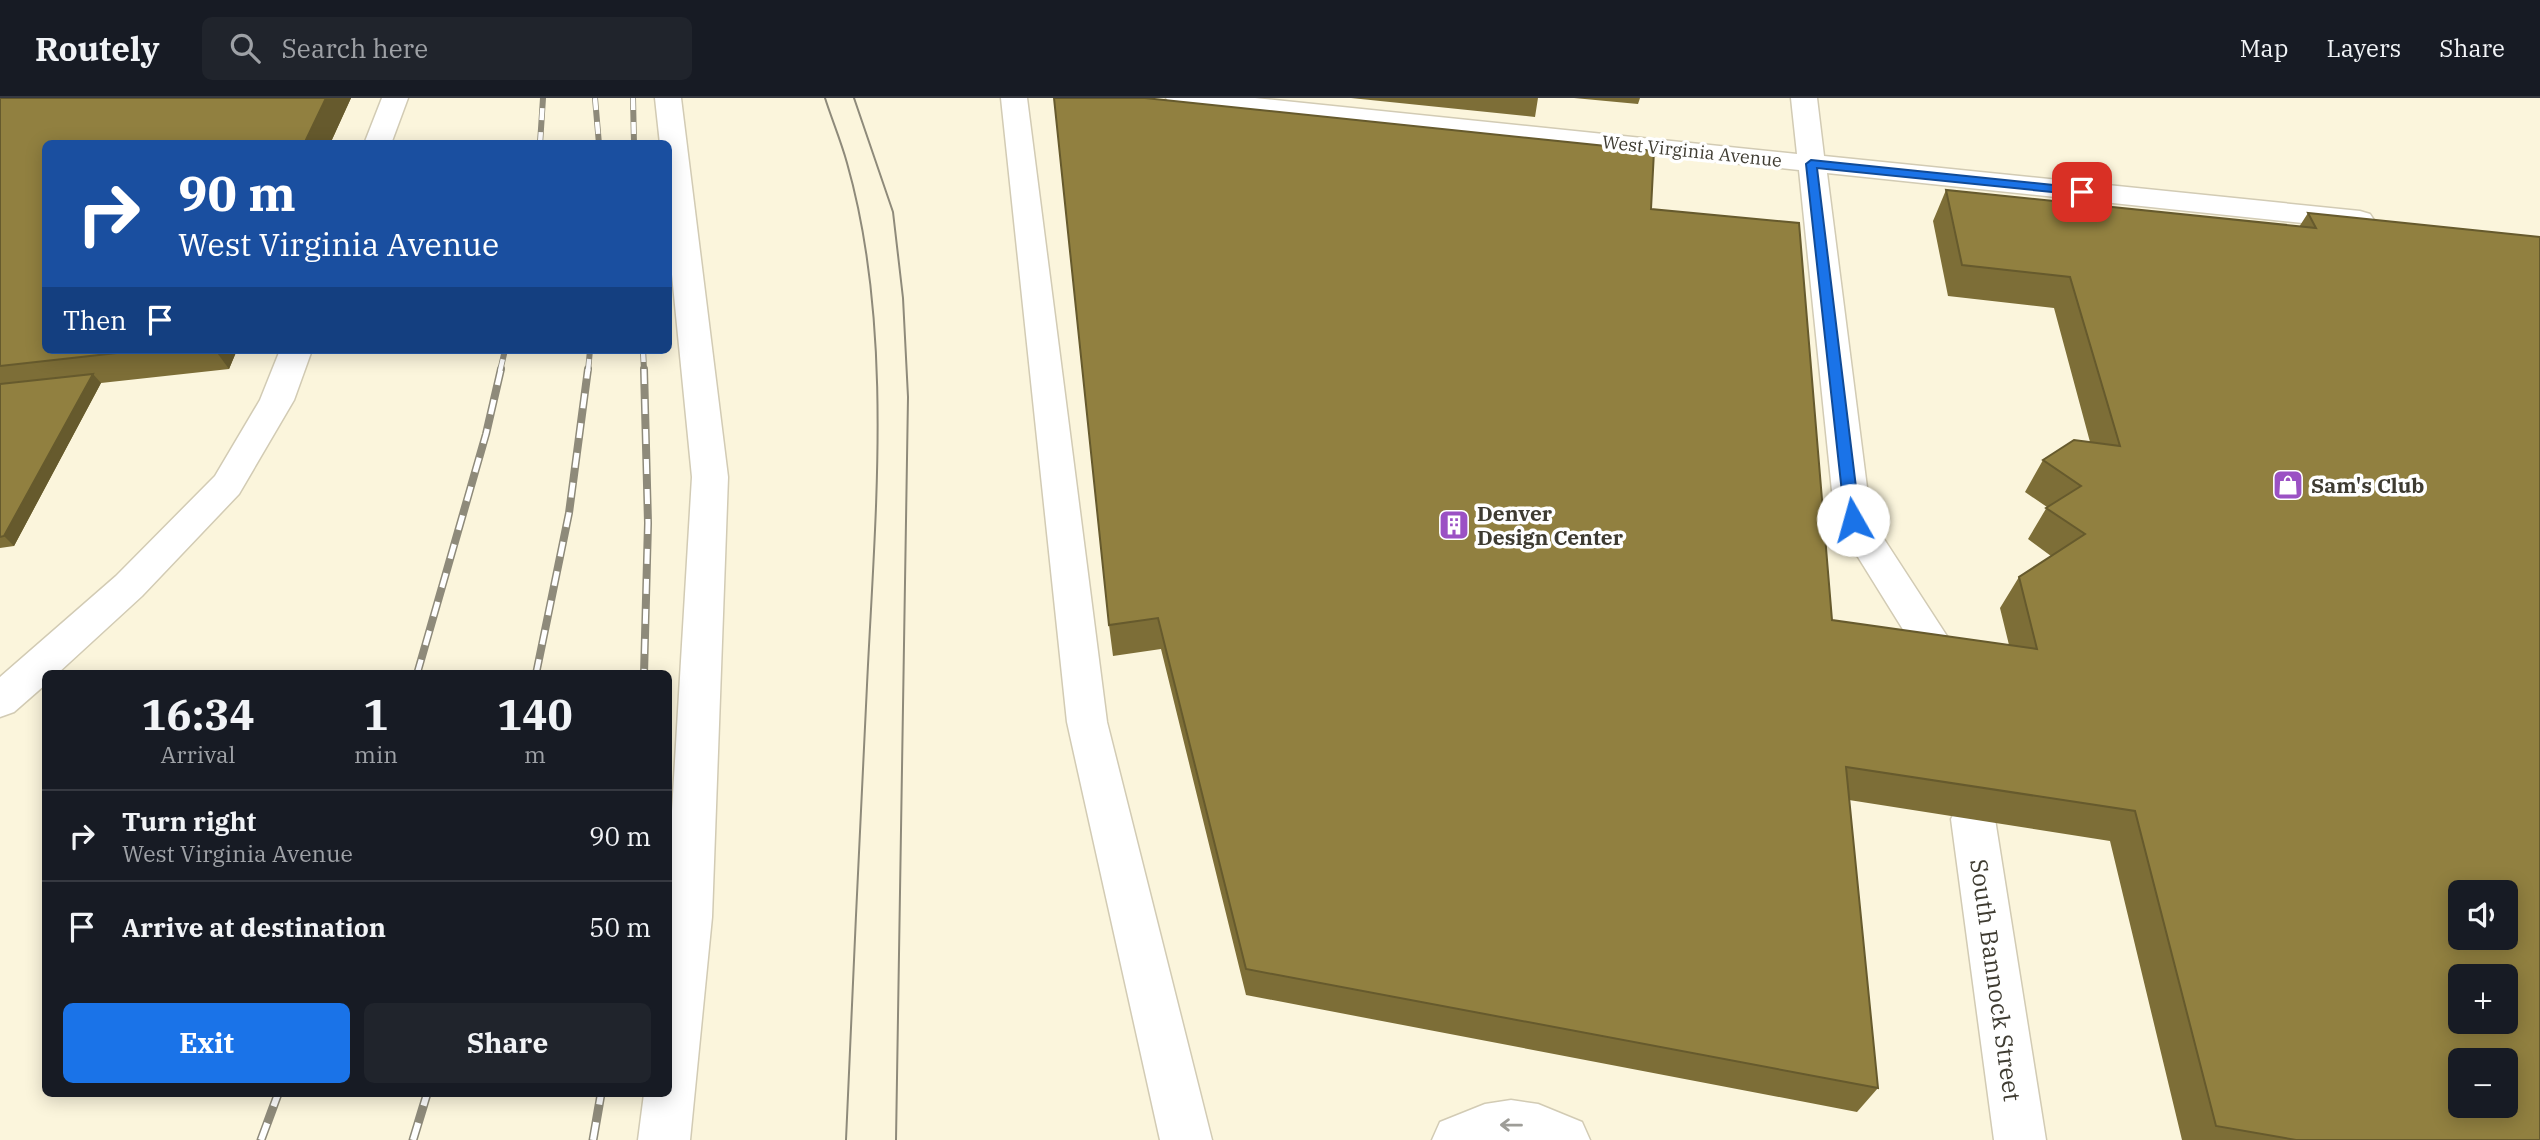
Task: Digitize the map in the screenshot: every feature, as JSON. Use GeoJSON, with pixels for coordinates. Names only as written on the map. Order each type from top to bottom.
{"type":"FeatureCollection","features":[{"type":"Feature","properties":{"kind":"street"},"geometry":{"type":"LineString","coordinates":[[379,140],[395,98]]}},
{"type":"Feature","properties":{"kind":"street"},"geometry":{"type":"LineString","coordinates":[[668,98],[710,477],[689,917],[672,1069]]}},
{"type":"Feature","properties":{"kind":"street"},"geometry":{"type":"LineString","coordinates":[[1014,98],[1087,722],[1186,1140]]}},
{"type":"Feature","properties":{"kind":"street","name":"West Virginia Avenue"},"geometry":{"type":"LineString","coordinates":[[1179,98],[1272,103],[1811,164],[2392,224]]}},
{"type":"Feature","properties":{"kind":"street"},"geometry":{"type":"LineString","coordinates":[[1804,98],[1853,520],[1949,670]]}},
{"type":"Feature","properties":{"kind":"street"},"geometry":{"type":"LineString","coordinates":[[0,701],[129,586],[227,485],[277,400],[294,354]]}},
{"type":"Feature","properties":{"kind":"street","name":"South Bannock Street"},"geometry":{"type":"LineString","coordinates":[[1973,819],[2020,1140]]}},
{"type":"Feature","properties":{"kind":"street"},"geometry":{"type":"LineString","coordinates":[[664,1140],[669,1097]]}},
{"type":"Feature","properties":{"kind":"street"},"geometry":{"type":"LineString","coordinates":[[1458,1140],[1478,1130],[1499,1125],[1525,1125],[1564,1140]]}},
{"type":"Feature","properties":{"kind":"building"},"geometry":{"type":"Polygon","coordinates":[[[0,98],[326,98],[306,140],[42,140],[42,354],[108,354],[0,366],[0,98]]]}},
{"type":"Feature","properties":{"kind":"building"},"geometry":{"type":"Polygon","coordinates":[[[1054,98],[1145,98],[1654,151],[1651,209],[1799,223],[1832,620],[2037,649],[2019,577],[2085,534],[2046,508],[2081,486],[2043,460],[2074,440],[2120,446],[2070,277],[1962,265],[1946,190],[2316,228],[2308,213],[2540,237],[2540,1140],[2296,1140],[2216,1126],[2135,811],[1846,767],[1878,1088],[1246,969],[1158,618],[1109,625],[1054,98]]]}},
{"type":"Feature","properties":{"kind":"building"},"geometry":{"type":"Polygon","coordinates":[[[93,374],[4,536],[0,537],[0,384],[93,374]]]}},
{"type":"Feature","properties":{"kind":"tram line"},"geometry":{"type":"LineString","coordinates":[[825,98],[847,163],[862,226],[871,290],[878,422],[846,1140]]}},
{"type":"Feature","properties":{"kind":"tram line"},"geometry":{"type":"LineString","coordinates":[[854,98],[893,212],[903,298],[908,397],[896,1140]]}},
{"type":"Feature","properties":{"kind":"railway"},"geometry":{"type":"LineString","coordinates":[[540,140],[543,98]]}},
{"type":"Feature","properties":{"kind":"railway"},"geometry":{"type":"LineString","coordinates":[[595,98],[599,140]]}},
{"type":"Feature","properties":{"kind":"railway"},"geometry":{"type":"LineString","coordinates":[[633,98],[634,140]]}},
{"type":"Feature","properties":{"kind":"railway"},"geometry":{"type":"LineString","coordinates":[[500,371],[504,354]]}},
{"type":"Feature","properties":{"kind":"railway"},"geometry":{"type":"LineString","coordinates":[[588,371],[590,354]]}},
{"type":"Feature","properties":{"kind":"railway"},"geometry":{"type":"LineString","coordinates":[[643,354],[644,371]]}},
{"type":"Feature","properties":{"kind":"railway"},"geometry":{"type":"LineString","coordinates":[[418,670],[486,434],[501,369]]}},
{"type":"Feature","properties":{"kind":"railway"},"geometry":{"type":"LineString","coordinates":[[537,670],[569,513],[588,369]]}},
{"type":"Feature","properties":{"kind":"railway"},"geometry":{"type":"LineString","coordinates":[[644,369],[648,523],[644,670]]}},
{"type":"Feature","properties":{"kind":"railway"},"geometry":{"type":"LineString","coordinates":[[261,1140],[277,1097]]}},
{"type":"Feature","properties":{"kind":"railway"},"geometry":{"type":"LineString","coordinates":[[413,1140],[426,1097]]}},
{"type":"Feature","properties":{"kind":"railway"},"geometry":{"type":"LineString","coordinates":[[593,1140],[600,1097]]}},
{"type":"Feature","properties":{"kind":"place","name":"Sam's Club"},"geometry":{"type":"Point","coordinates":[2288,485]}},
{"type":"Feature","properties":{"kind":"place","name":"Denver Design Center"},"geometry":{"type":"Point","coordinates":[1454,525]}},
{"type":"Feature","properties":{"kind":"route"},"geometry":{"type":"LineString","coordinates":[[1853,520],[1811,164],[2082,192]]}}]}
